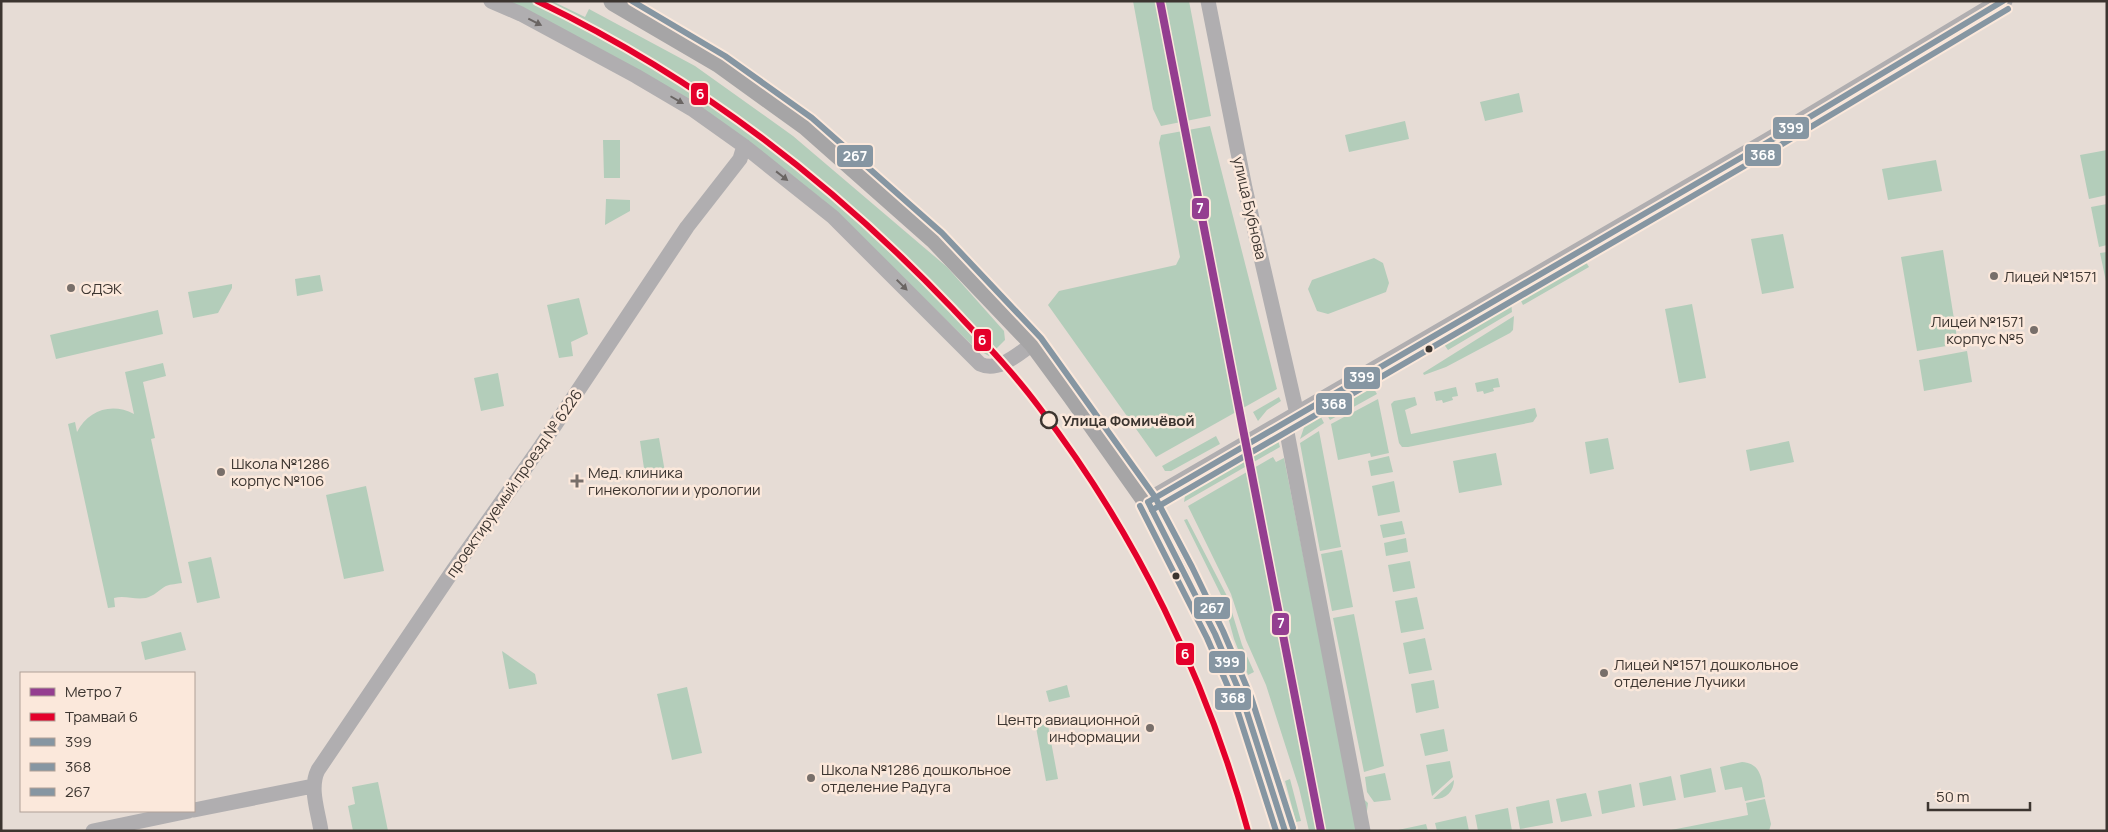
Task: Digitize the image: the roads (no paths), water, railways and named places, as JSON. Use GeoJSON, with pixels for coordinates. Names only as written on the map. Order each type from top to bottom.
{"type":"FeatureCollection","features":[{"type":"Feature","properties":{"kind":"main road"},"geometry":{"type":"LineString","coordinates":[[614,1],[720,63],[806,125],[936,240],[1034,343],[1074,396],[1148,502],[1211,626],[1244,700],[1285,831]]}},
{"type":"Feature","properties":{"kind":"street"},"geometry":{"type":"LineString","coordinates":[[491,1],[553,31],[636,76],[692,109],[744,146],[833,217],[980,364],[986,367],[997,367],[1034,343]]}},
{"type":"Feature","properties":{"kind":"street","name":"улица Бубнова"},"geometry":{"type":"LineString","coordinates":[[1208,1],[1291,418],[1363,831]]}},
{"type":"Feature","properties":{"kind":"street"},"geometry":{"type":"LineString","coordinates":[[1148,502],[1768,142],[2003,1]]}},
{"type":"Feature","properties":{"kind":"street","name":"проектируемый проезд № 6226"},"geometry":{"type":"LineString","coordinates":[[313,786],[318,770],[341,734],[541,446],[688,227],[740,160],[744,146]]}},
{"type":"Feature","properties":{"kind":"street"},"geometry":{"type":"LineString","coordinates":[[195,810],[313,786],[321,831]]}},
{"type":"Feature","properties":{"kind":"street"},"geometry":{"type":"LineString","coordinates":[[93,831],[184,812]]}},
{"type":"Feature","properties":{"kind":"metro line","name":"7"},"geometry":{"type":"LineString","coordinates":[[1160,1],[1321,831]]}},
{"type":"Feature","properties":{"kind":"tram line","name":"6"},"geometry":{"type":"LineString","coordinates":[[537,1],[651,63],[706,98],[759,136],[859,218],[953,309],[1008,369],[1074,455],[1137,556],[1164,609],[1212,718],[1248,831]]}},
{"type":"Feature","properties":{"kind":"place","name":"Лицей №1571"},"geometry":{"type":"Point","coordinates":[1994,276]}},
{"type":"Feature","properties":{"kind":"place","name":"СДЭК"},"geometry":{"type":"Point","coordinates":[71,288]}},
{"type":"Feature","properties":{"kind":"place","name":"Лицей №1571 корпус №5"},"geometry":{"type":"Point","coordinates":[2034,330]}},
{"type":"Feature","properties":{"kind":"place","name":"Улица Фомичёвой"},"geometry":{"type":"Point","coordinates":[1049,420]}},
{"type":"Feature","properties":{"kind":"place","name":"Школа №1286 корпус №106"},"geometry":{"type":"Point","coordinates":[221,472]}},
{"type":"Feature","properties":{"kind":"place","name":"Мед. клиника гинекологии и урологии"},"geometry":{"type":"Point","coordinates":[577,481]}},
{"type":"Feature","properties":{"kind":"place","name":"Лицей №1571 дошкольное отделение Лучики"},"geometry":{"type":"Point","coordinates":[1604,673]}},
{"type":"Feature","properties":{"kind":"place","name":"Центр авиационной информации"},"geometry":{"type":"Point","coordinates":[1150,728]}},
{"type":"Feature","properties":{"kind":"place","name":"Школа №1286 дошкольное отделение Радуга"},"geometry":{"type":"Point","coordinates":[811,778]}}]}
